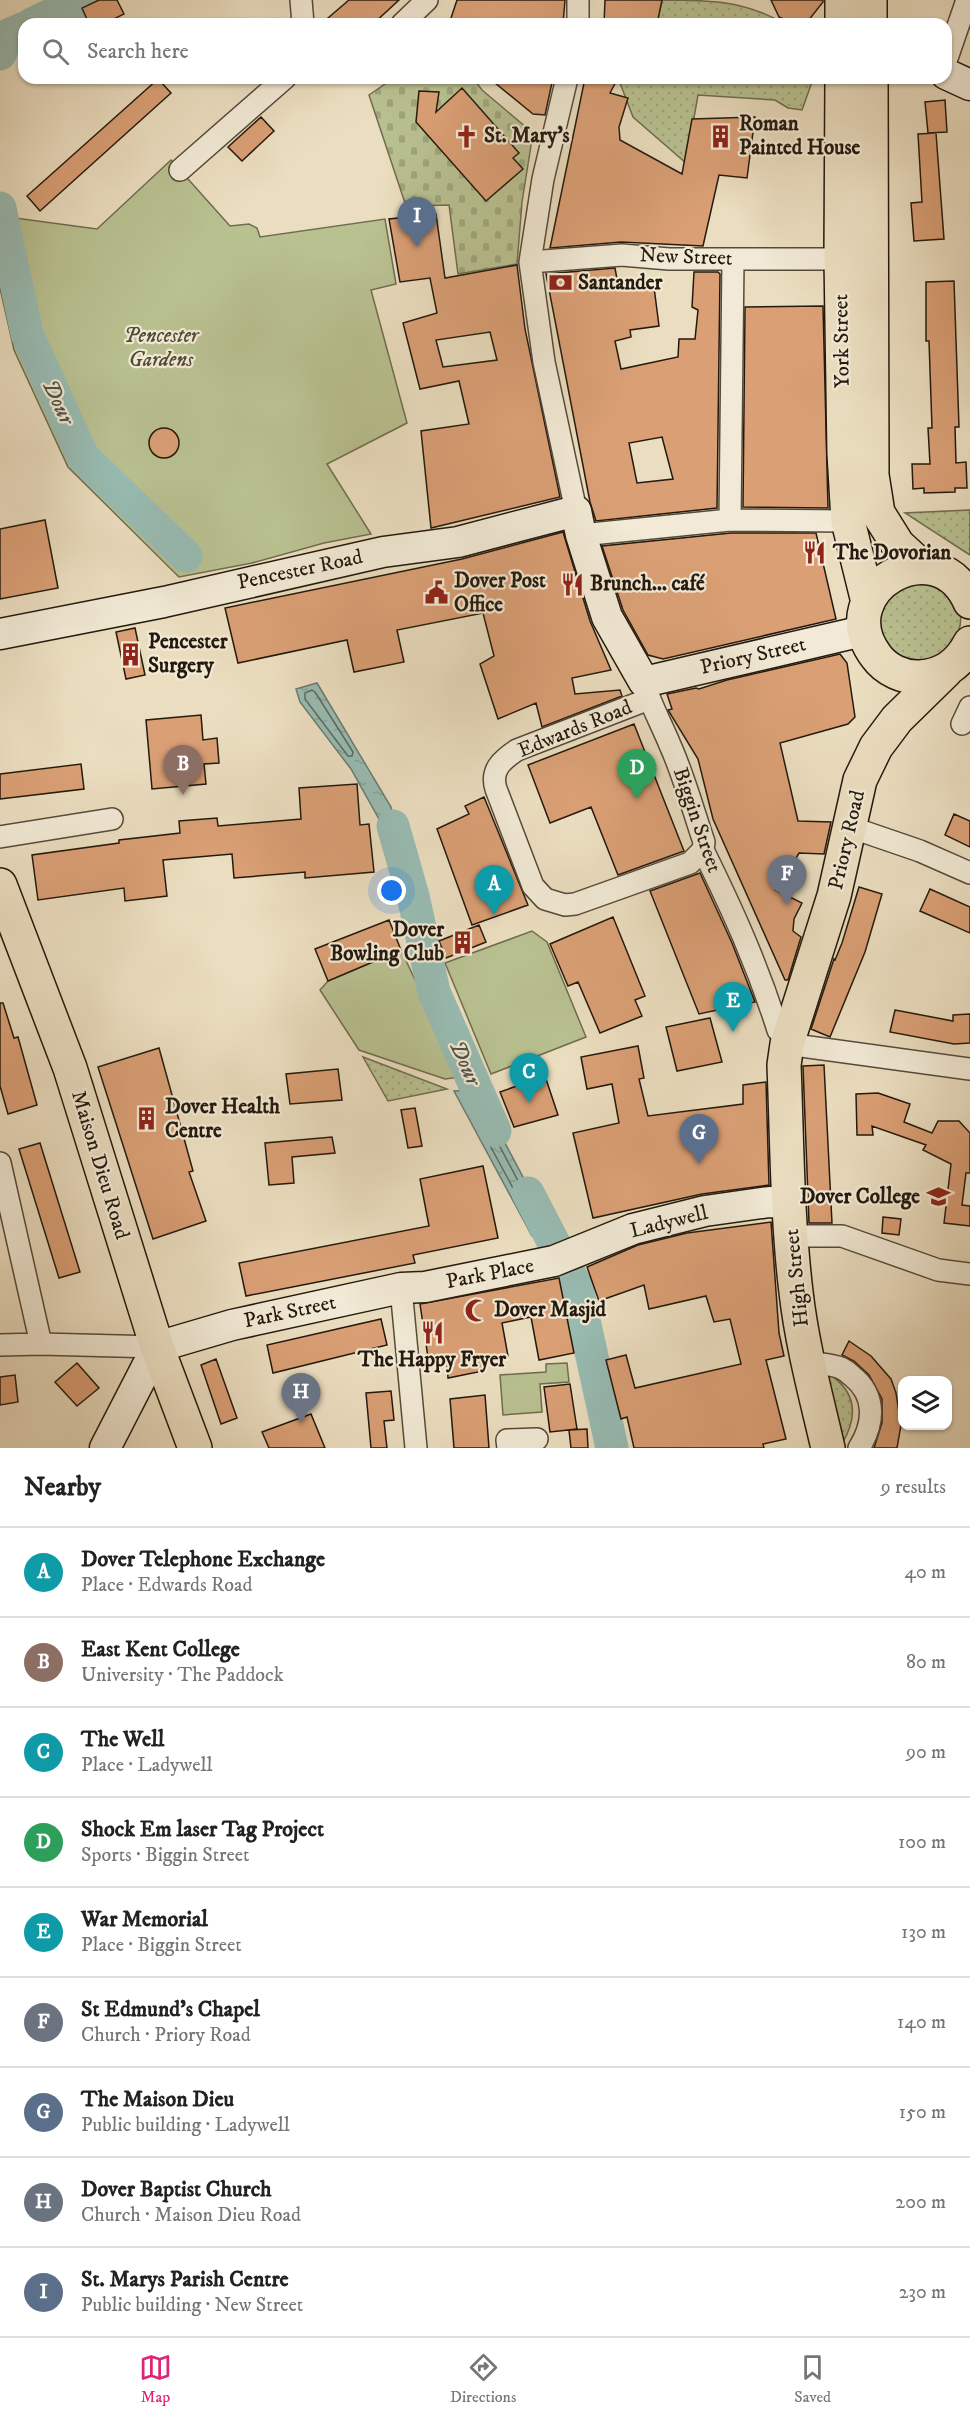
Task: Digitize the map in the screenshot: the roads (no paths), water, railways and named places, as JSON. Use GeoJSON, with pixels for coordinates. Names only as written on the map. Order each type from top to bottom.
{"type":"FeatureCollection","features":[{"type":"Feature","properties":{"kind":"main road"},"geometry":{"type":"LineString","coordinates":[[842,0],[842,18]]}},
{"type":"Feature","properties":{"kind":"main road"},"geometry":{"type":"LineString","coordinates":[[870,0],[870,18]]}},
{"type":"Feature","properties":{"kind":"main road","name":"York Street"},"geometry":{"type":"LineString","coordinates":[[842,84],[872,476],[878,513],[898,545],[956,582],[966,593],[970,602]]}},
{"type":"Feature","properties":{"kind":"main road","name":"York Street"},"geometry":{"type":"LineString","coordinates":[[870,84],[844,453],[848,521],[874,654],[890,669],[918,678],[932,676],[963,654]]}},
{"type":"Feature","properties":{"kind":"main road"},"geometry":{"type":"LineString","coordinates":[[865,616],[882,582],[894,573],[907,568],[945,574]]}},
{"type":"Feature","properties":{"kind":"main road","name":"Priory Road"},"geometry":{"type":"LineString","coordinates":[[788,1039],[834,896],[860,780],[876,747],[897,719],[963,654]]}},
{"type":"Feature","properties":{"kind":"main road","name":"Maison Dieu Road"},"geometry":{"type":"LineString","coordinates":[[0,885],[70,1068],[157,1347],[195,1448]]}},
{"type":"Feature","properties":{"kind":"main road","name":"High Street"},"geometry":{"type":"LineString","coordinates":[[788,1039],[784,1065],[791,1236],[796,1293],[808,1362],[828,1448]]}},
{"type":"Feature","properties":{"kind":"street"},"geometry":{"type":"LineString","coordinates":[[302,0],[303,18]]}},
{"type":"Feature","properties":{"kind":"street"},"geometry":{"type":"LineString","coordinates":[[408,18],[427,0]]}},
{"type":"Feature","properties":{"kind":"street"},"geometry":{"type":"LineString","coordinates":[[578,0],[578,18]]}},
{"type":"Feature","properties":{"kind":"street"},"geometry":{"type":"LineString","coordinates":[[952,41],[967,0]]}},
{"type":"Feature","properties":{"kind":"street"},"geometry":{"type":"LineString","coordinates":[[952,77],[970,86]]}},
{"type":"Feature","properties":{"kind":"street"},"geometry":{"type":"LineString","coordinates":[[180,170],[278,84]]}},
{"type":"Feature","properties":{"kind":"street"},"geometry":{"type":"LineString","coordinates":[[566,84],[543,179],[541,262],[544,362],[578,523],[730,520],[848,521]]}},
{"type":"Feature","properties":{"kind":"street","name":"New Street"},"geometry":{"type":"LineString","coordinates":[[541,262],[622,255],[733,260],[856,259]]}},
{"type":"Feature","properties":{"kind":"street"},"geometry":{"type":"LineString","coordinates":[[730,520],[733,260]]}},
{"type":"Feature","properties":{"kind":"street","name":"Pencester Road"},"geometry":{"type":"LineString","coordinates":[[0,633],[164,602],[383,552],[578,523]]}},
{"type":"Feature","properties":{"kind":"street","name":"Biggin Street"},"geometry":{"type":"LineString","coordinates":[[578,523],[607,617],[646,690],[671,747],[704,842],[703,850],[739,922],[778,1030],[788,1039]]}},
{"type":"Feature","properties":{"kind":"street","name":"Priory Street"},"geometry":{"type":"LineString","coordinates":[[646,690],[865,616]]}},
{"type":"Feature","properties":{"kind":"street","name":"Edwards Road"},"geometry":{"type":"LineString","coordinates":[[646,690],[518,750],[505,758],[494,773],[493,781],[533,886],[545,898],[565,905],[690,863],[703,850]]}},
{"type":"Feature","properties":{"kind":"street"},"geometry":{"type":"LineString","coordinates":[[0,837],[112,819]]}},
{"type":"Feature","properties":{"kind":"street"},"geometry":{"type":"LineString","coordinates":[[850,827],[920,850],[970,873]]}},
{"type":"Feature","properties":{"kind":"street"},"geometry":{"type":"LineString","coordinates":[[788,1039],[970,1069]]}},
{"type":"Feature","properties":{"kind":"street"},"geometry":{"type":"LineString","coordinates":[[0,1163],[5,1200],[41,1344]]}},
{"type":"Feature","properties":{"kind":"street","name":"Ladywell"},"geometry":{"type":"LineString","coordinates":[[561,1259],[633,1229],[705,1211],[769,1202],[790,1203]]}},
{"type":"Feature","properties":{"kind":"street"},"geometry":{"type":"LineString","coordinates":[[791,1236],[842,1236],[938,1270],[970,1274]]}},
{"type":"Feature","properties":{"kind":"street","name":"Park Place"},"geometry":{"type":"LineString","coordinates":[[413,1287],[561,1259]]}},
{"type":"Feature","properties":{"kind":"street"},"geometry":{"type":"LineString","coordinates":[[413,1287],[416,1448]]}},
{"type":"Feature","properties":{"kind":"street","name":"Park Street"},"geometry":{"type":"LineString","coordinates":[[157,1347],[232,1325],[413,1287]]}},
{"type":"Feature","properties":{"kind":"street"},"geometry":{"type":"LineString","coordinates":[[0,1346],[41,1344],[157,1347],[105,1448]]}},
{"type":"Feature","properties":{"kind":"street"},"geometry":{"type":"LineString","coordinates":[[808,1362],[842,1368],[860,1383],[869,1397],[872,1416],[867,1436],[859,1448]]}},
{"type":"Feature","properties":{"kind":"street"},"geometry":{"type":"LineString","coordinates":[[508,1448],[507,1440],[537,1438]]}},
{"type":"Feature","properties":{"kind":"water"},"geometry":{"type":"Polygon","coordinates":[[[317,683],[391,807],[434,992],[472,1074],[458,1076],[413,961],[380,821],[351,769],[300,702],[296,689],[317,683]]]}},
{"type":"Feature","properties":{"kind":"water"},"geometry":{"type":"Polygon","coordinates":[[[477,1090],[552,1232],[532,1236],[454,1091],[477,1090]]]}},
{"type":"Feature","properties":{"kind":"waterway","name":"Dour"},"geometry":{"type":"LineString","coordinates":[[44,18],[82,0]]}},
{"type":"Feature","properties":{"kind":"waterway","name":"Dour"},"geometry":{"type":"LineString","coordinates":[[0,54],[8,35],[18,31]]}},
{"type":"Feature","properties":{"kind":"waterway","name":"Dour"},"geometry":{"type":"LineString","coordinates":[[0,208],[27,334],[83,457],[186,556]]}},
{"type":"Feature","properties":{"kind":"waterway","name":"Dour"},"geometry":{"type":"LineString","coordinates":[[393,826],[413,896],[434,992],[495,1131]]}},
{"type":"Feature","properties":{"kind":"waterway","name":"Dour"},"geometry":{"type":"LineString","coordinates":[[528,1193],[577,1288],[612,1448]]}},
{"type":"Feature","properties":{"kind":"place","name":"St. Mary's"},"geometry":{"type":"Point","coordinates":[466,136]}},
{"type":"Feature","properties":{"kind":"place","name":"Roman Painted House"},"geometry":{"type":"Point","coordinates":[721,136]}},
{"type":"Feature","properties":{"kind":"place","name":"St. Marys Parish Centre"},"geometry":{"type":"Point","coordinates":[417,247]}},
{"type":"Feature","properties":{"kind":"place","name":"Santander"},"geometry":{"type":"Point","coordinates":[560,283]}},
{"type":"Feature","properties":{"kind":"place","name":"The Dovorian"},"geometry":{"type":"Point","coordinates":[815,553]}},
{"type":"Feature","properties":{"kind":"place","name":"Brunch... café"},"geometry":{"type":"Point","coordinates":[572,584]}},
{"type":"Feature","properties":{"kind":"place","name":"Dover Post Office"},"geometry":{"type":"Point","coordinates":[436,593]}},
{"type":"Feature","properties":{"kind":"place","name":"Pencester Surgery"},"geometry":{"type":"Point","coordinates":[130,654]}},
{"type":"Feature","properties":{"kind":"place","name":"East Kent College"},"geometry":{"type":"Point","coordinates":[183,795]}},
{"type":"Feature","properties":{"kind":"place","name":"Shock Em laser Tag Project"},"geometry":{"type":"Point","coordinates":[637,799]}},
{"type":"Feature","properties":{"kind":"place","name":"St Edmund's Chapel"},"geometry":{"type":"Point","coordinates":[787,905]}},
{"type":"Feature","properties":{"kind":"place","name":"Dover Telephone Exchange"},"geometry":{"type":"Point","coordinates":[494,915]}},
{"type":"Feature","properties":{"kind":"place","name":"Dover Bowling Club"},"geometry":{"type":"Point","coordinates":[462,942]}},
{"type":"Feature","properties":{"kind":"place","name":"War Memorial"},"geometry":{"type":"Point","coordinates":[733,1032]}},
{"type":"Feature","properties":{"kind":"place","name":"The Well"},"geometry":{"type":"Point","coordinates":[529,1103]}},
{"type":"Feature","properties":{"kind":"place","name":"Dover Health Centre"},"geometry":{"type":"Point","coordinates":[147,1119]}},
{"type":"Feature","properties":{"kind":"place","name":"The Maison Dieu"},"geometry":{"type":"Point","coordinates":[699,1164]}},
{"type":"Feature","properties":{"kind":"place","name":"Dover College"},"geometry":{"type":"Point","coordinates":[938,1197]}},
{"type":"Feature","properties":{"kind":"place","name":"Dover Masjid"},"geometry":{"type":"Point","coordinates":[476,1310]}},
{"type":"Feature","properties":{"kind":"place","name":"The Happy Fryer"},"geometry":{"type":"Point","coordinates":[432,1332]}},
{"type":"Feature","properties":{"kind":"place","name":"Dover Baptist Church"},"geometry":{"type":"Point","coordinates":[301,1423]}},
{"type":"Feature","properties":{"kind":"park label","name":"Pencester Gardens"},"geometry":{"type":"Point","coordinates":[161,348]}}]}
